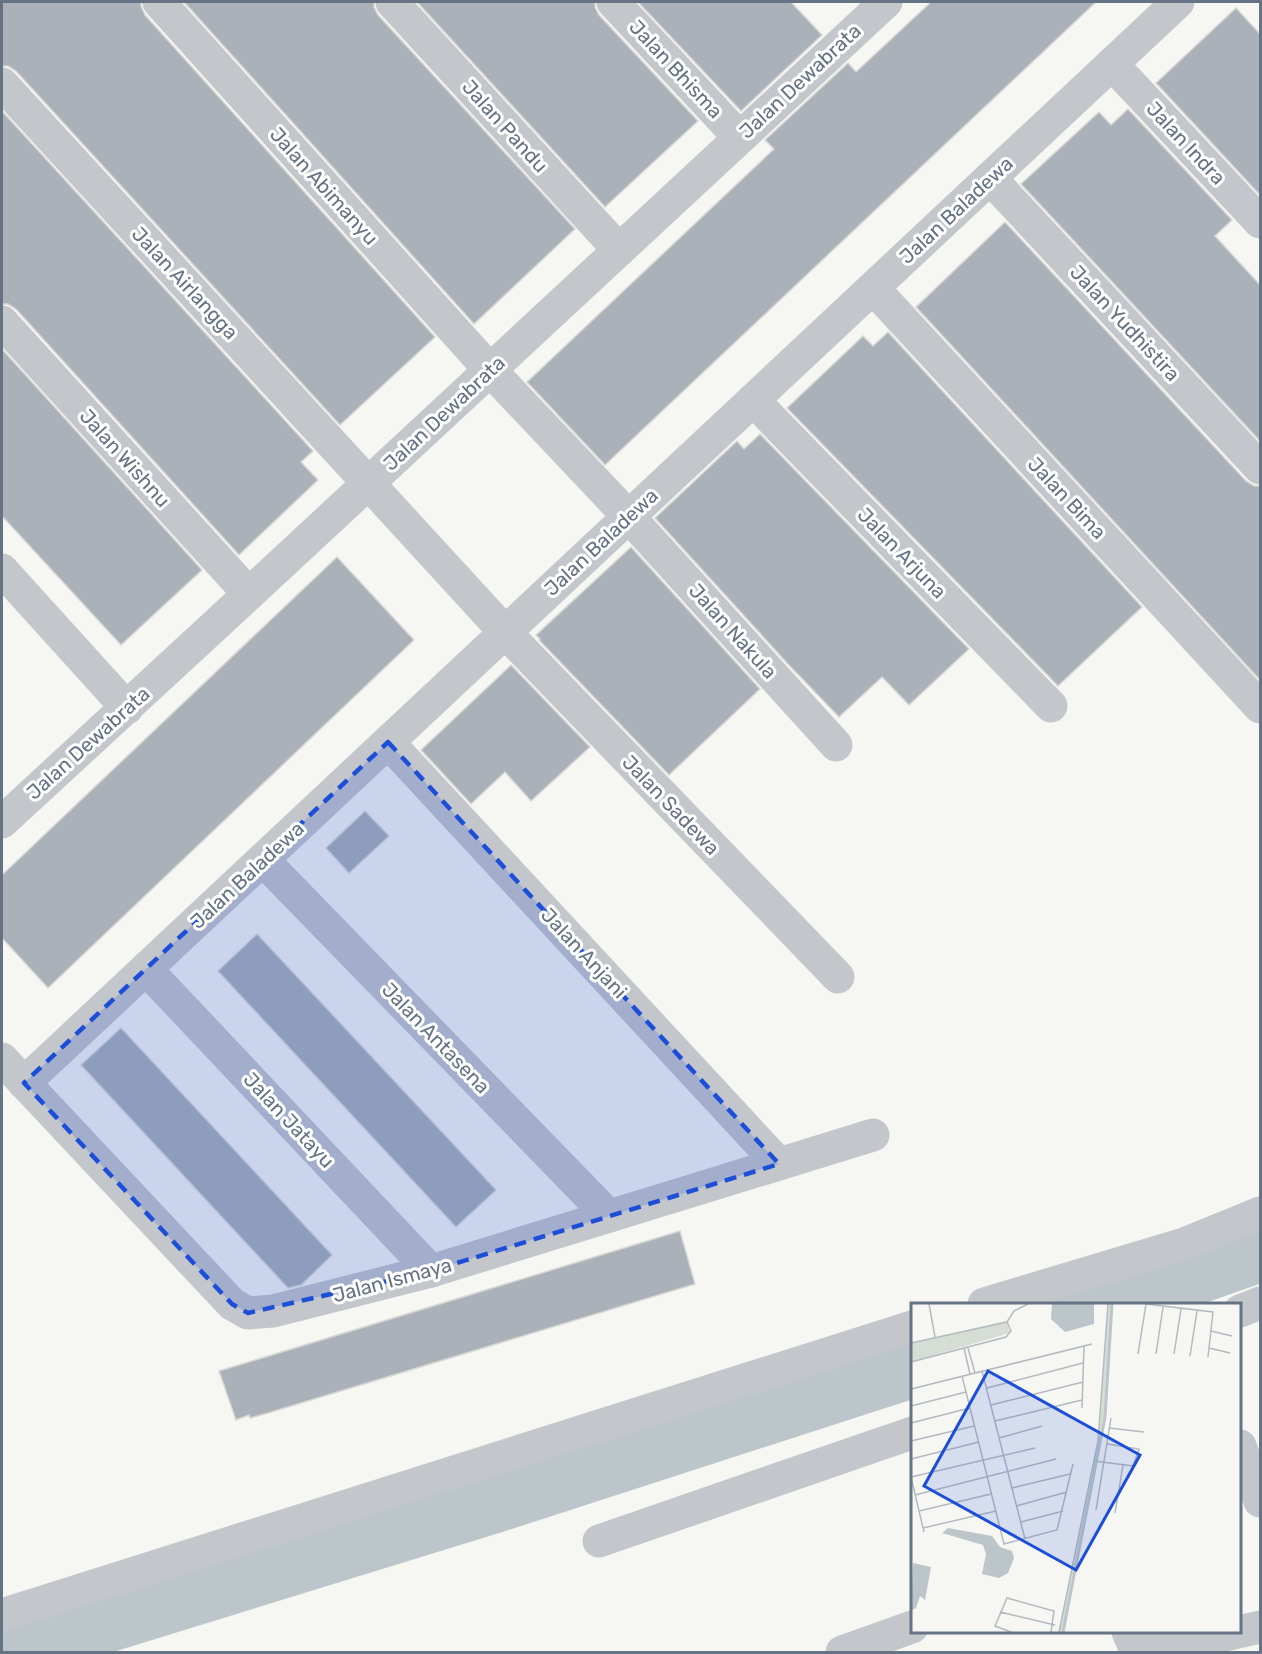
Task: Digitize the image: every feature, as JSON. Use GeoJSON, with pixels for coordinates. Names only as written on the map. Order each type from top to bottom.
{"type":"FeatureCollection","features":[{"type":"Feature","properties":{"kind":"street","name":"Jalan Abimanyu"},"geometry":{"type":"LineString","coordinates":[[159,2],[489,370],[629,517]]}},
{"type":"Feature","properties":{"kind":"street","name":"Jalan Pandu"},"geometry":{"type":"LineString","coordinates":[[392,2],[619,250]]}},
{"type":"Feature","properties":{"kind":"street","name":"Jalan Bhisma"},"geometry":{"type":"LineString","coordinates":[[613,2],[740,137]]}},
{"type":"Feature","properties":{"kind":"street","name":"Jalan Baladewa"},"geometry":{"type":"LineString","coordinates":[[24,1083],[1179,2]]}},
{"type":"Feature","properties":{"kind":"street","name":"Jalan Dewabrata"},"geometry":{"type":"LineString","coordinates":[[2,822],[740,137],[865,8]]}},
{"type":"Feature","properties":{"kind":"street","name":"Jalan Indra"},"geometry":{"type":"LineString","coordinates":[[1112,64],[1260,222]]}},
{"type":"Feature","properties":{"kind":"street","name":"Jalan Airlangga"},"geometry":{"type":"LineString","coordinates":[[2,84],[505,632]]}},
{"type":"Feature","properties":{"kind":"street","name":"Jalan Yudhistira"},"geometry":{"type":"LineString","coordinates":[[990,178],[1260,468]]}},
{"type":"Feature","properties":{"kind":"street","name":"Jalan Bima"},"geometry":{"type":"LineString","coordinates":[[873,288],[1260,708]]}},
{"type":"Feature","properties":{"kind":"street","name":"Jalan Wishnu"},"geometry":{"type":"LineString","coordinates":[[2,322],[249,594]]}},
{"type":"Feature","properties":{"kind":"street","name":"Jalan Arjuna"},"geometry":{"type":"LineString","coordinates":[[753,400],[1051,706]]}},
{"type":"Feature","properties":{"kind":"street","name":"Jalan Nakula"},"geometry":{"type":"LineString","coordinates":[[629,517],[836,744]]}},
{"type":"Feature","properties":{"kind":"street"},"geometry":{"type":"LineString","coordinates":[[2,570],[127,708]]}},
{"type":"Feature","properties":{"kind":"street","name":"Jalan Sadewa"},"geometry":{"type":"LineString","coordinates":[[505,632],[837,977]]}},
{"type":"Feature","properties":{"kind":"street","name":"Jalan Anjani"},"geometry":{"type":"LineString","coordinates":[[388,742],[779,1164]]}},
{"type":"Feature","properties":{"kind":"street","name":"Jalan Antasena"},"geometry":{"type":"LineString","coordinates":[[263,860],[609,1216]]}},
{"type":"Feature","properties":{"kind":"street","name":"Jalan Jatayu"},"geometry":{"type":"LineString","coordinates":[[146,969],[431,1271]]}},
{"type":"Feature","properties":{"kind":"street","name":"Jalan Ismaya"},"geometry":{"type":"LineString","coordinates":[[2,1059],[232,1304],[248,1313],[273,1311],[431,1271],[873,1135]]}},
{"type":"Feature","properties":{"kind":"street"},"geometry":{"type":"LineString","coordinates":[[996,1303],[1184,1244],[1260,1213]]}},
{"type":"Feature","properties":{"kind":"street"},"geometry":{"type":"LineString","coordinates":[[1241,1310],[1260,1302]]}},
{"type":"Feature","properties":{"kind":"street"},"geometry":{"type":"LineString","coordinates":[[2,1615],[911,1327]]}},
{"type":"Feature","properties":{"kind":"street"},"geometry":{"type":"LineString","coordinates":[[599,1541],[911,1433]]}},
{"type":"Feature","properties":{"kind":"street"},"geometry":{"type":"LineString","coordinates":[[1241,1451],[1260,1501]]}},
{"type":"Feature","properties":{"kind":"street"},"geometry":{"type":"LineString","coordinates":[[842,1653],[911,1627]]}},
{"type":"Feature","properties":{"kind":"street"},"geometry":{"type":"LineString","coordinates":[[1241,1631],[1260,1627]]}},
{"type":"Feature","properties":{"kind":"street"},"geometry":{"type":"LineString","coordinates":[[1128,1633],[1135,1648],[1153,1651],[1233,1633]]}},
{"type":"Feature","properties":{"kind":"highlighted area"},"geometry":{"type":"Polygon","coordinates":[[[388,742],[779,1164],[431,1271],[248,1313],[232,1304],[24,1083],[388,742]]]}},
{"type":"Feature","properties":{"kind":"shaded area"},"geometry":{"type":"Polygon","coordinates":[[[1260,1213],[1260,1244],[1093,1303],[987,1303],[1260,1213]]]}},
{"type":"Feature","properties":{"kind":"shaded area"},"geometry":{"type":"Polygon","coordinates":[[[911,1327],[911,1360],[582,1468],[2,1647],[2,1615],[911,1327]]]}},
{"type":"Feature","properties":{"kind":"building"},"geometry":{"type":"Polygon","coordinates":[[[2,2],[141,2],[145,15],[435,337],[340,425],[16,71],[8,66],[2,66],[2,2]]]}},
{"type":"Feature","properties":{"kind":"building"},"geometry":{"type":"Polygon","coordinates":[[[184,2],[374,2],[378,15],[575,229],[474,324],[184,2]]]}},
{"type":"Feature","properties":{"kind":"building"},"geometry":{"type":"Polygon","coordinates":[[[417,2],[595,2],[599,15],[698,121],[605,207],[417,2]]]}},
{"type":"Feature","properties":{"kind":"building"},"geometry":{"type":"Polygon","coordinates":[[[638,2],[791,2],[822,35],[741,111],[638,2]]]}},
{"type":"Feature","properties":{"kind":"building"},"geometry":{"type":"Polygon","coordinates":[[[931,2],[1096,2],[605,465],[527,382],[774,149],[765,140],[848,63],[856,72],[931,2]]]}},
{"type":"Feature","properties":{"kind":"building"},"geometry":{"type":"Polygon","coordinates":[[[1236,8],[1260,34],[1260,195],[1156,83],[1236,8]]]}},
{"type":"Feature","properties":{"kind":"building"},"geometry":{"type":"Polygon","coordinates":[[[1128,109],[1232,220],[1215,236],[1260,285],[1260,441],[1021,184],[1099,112],[1111,125],[1128,109]]]}},
{"type":"Feature","properties":{"kind":"building"},"geometry":{"type":"Polygon","coordinates":[[[2,111],[313,451],[301,462],[318,480],[239,555],[16,309],[8,304],[2,304],[2,111]]]}},
{"type":"Feature","properties":{"kind":"building"},"geometry":{"type":"Polygon","coordinates":[[[1005,222],[1246,481],[1254,486],[1260,486],[1260,680],[916,307],[1005,222]]]}},
{"type":"Feature","properties":{"kind":"building"},"geometry":{"type":"Polygon","coordinates":[[[888,332],[1142,607],[1058,686],[787,408],[863,336],[873,346],[888,332]]]}},
{"type":"Feature","properties":{"kind":"building"},"geometry":{"type":"Polygon","coordinates":[[[2,349],[202,570],[121,645],[2,516],[2,349]]]}},
{"type":"Feature","properties":{"kind":"building"},"geometry":{"type":"Polygon","coordinates":[[[760,434],[969,649],[909,705],[882,677],[839,717],[655,518],[737,441],[744,449],[760,434]]]}},
{"type":"Feature","properties":{"kind":"building"},"geometry":{"type":"Polygon","coordinates":[[[631,547],[760,689],[669,775],[536,635],[631,547]]]}},
{"type":"Feature","properties":{"kind":"building"},"geometry":{"type":"Polygon","coordinates":[[[337,557],[414,640],[48,988],[2,938],[2,875],[337,557]]]}},
{"type":"Feature","properties":{"kind":"building"},"geometry":{"type":"Polygon","coordinates":[[[511,665],[590,747],[531,801],[505,772],[471,804],[421,750],[511,665]]]}},
{"type":"Feature","properties":{"kind":"building"},"geometry":{"type":"Polygon","coordinates":[[[365,811],[389,836],[349,873],[326,848],[365,811]]]}},
{"type":"Feature","properties":{"kind":"building"},"geometry":{"type":"Polygon","coordinates":[[[257,934],[496,1190],[456,1227],[218,971],[257,934]]]}},
{"type":"Feature","properties":{"kind":"building"},"geometry":{"type":"Polygon","coordinates":[[[121,1028],[332,1255],[301,1285],[288,1288],[81,1065],[121,1028]]]}},
{"type":"Feature","properties":{"kind":"building"},"geometry":{"type":"Polygon","coordinates":[[[680,1231],[695,1284],[268,1413],[250,1418],[249,1415],[236,1420],[219,1371],[680,1231]]]}},
{"type":"Feature","properties":{"kind":"waterway"},"geometry":{"type":"LineString","coordinates":[[1093,1303],[1260,1244]]}},
{"type":"Feature","properties":{"kind":"waterway"},"geometry":{"type":"LineString","coordinates":[[2,1647],[489,1497],[911,1360]]}}]}
